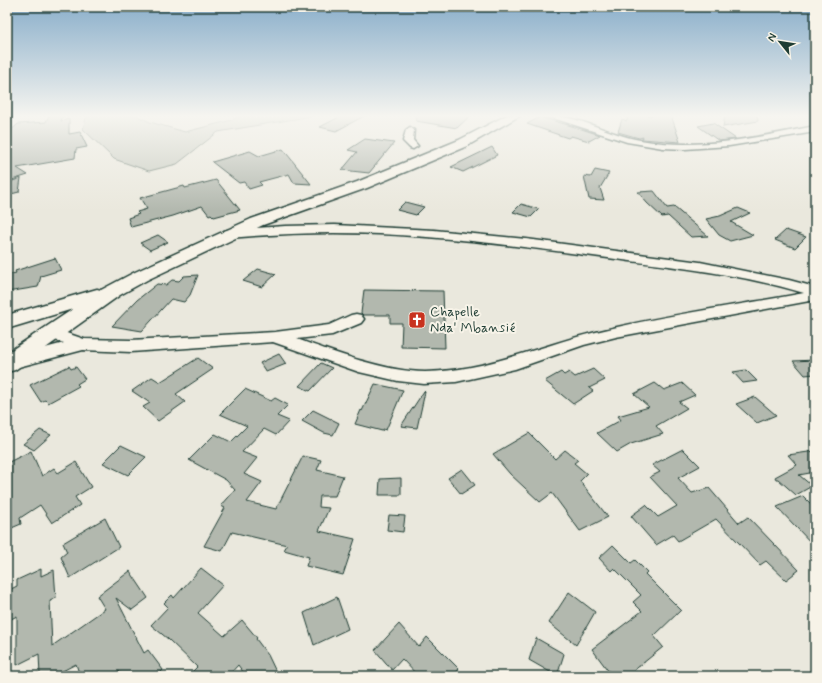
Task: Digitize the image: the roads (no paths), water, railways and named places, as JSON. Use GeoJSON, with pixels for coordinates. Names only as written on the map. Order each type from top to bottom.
{"type":"FeatureCollection","features":[{"type":"Feature","properties":{"kind":"main road"},"geometry":{"type":"LineString","coordinates":[[7,364],[113,291],[148,273],[228,234],[284,212],[362,185],[451,147]]}},
{"type":"Feature","properties":{"kind":"main road"},"geometry":{"type":"LineString","coordinates":[[9,321],[113,291]]}},
{"type":"Feature","properties":{"kind":"main road"},"geometry":{"type":"LineString","coordinates":[[9,321],[52,333]]}},
{"type":"Feature","properties":{"kind":"street"},"geometry":{"type":"LineString","coordinates":[[228,234],[285,230],[335,229],[420,233],[526,243],[700,266],[789,284],[815,292]]}},
{"type":"Feature","properties":{"kind":"street"},"geometry":{"type":"LineString","coordinates":[[274,337],[351,363],[398,375],[424,378],[443,377],[456,376],[515,362],[580,341],[616,332],[815,296]]}},
{"type":"Feature","properties":{"kind":"street"},"geometry":{"type":"LineString","coordinates":[[7,364],[83,344],[153,346],[274,337],[332,330],[356,319]]}},
{"type":"Feature","properties":{"kind":"street"},"geometry":{"type":"LineString","coordinates":[[52,333],[83,344]]}},
{"type":"Feature","properties":{"kind":"place","name":"Chapelle Nda' Mbansié"},"geometry":{"type":"Point","coordinates":[417,320]}}]}
